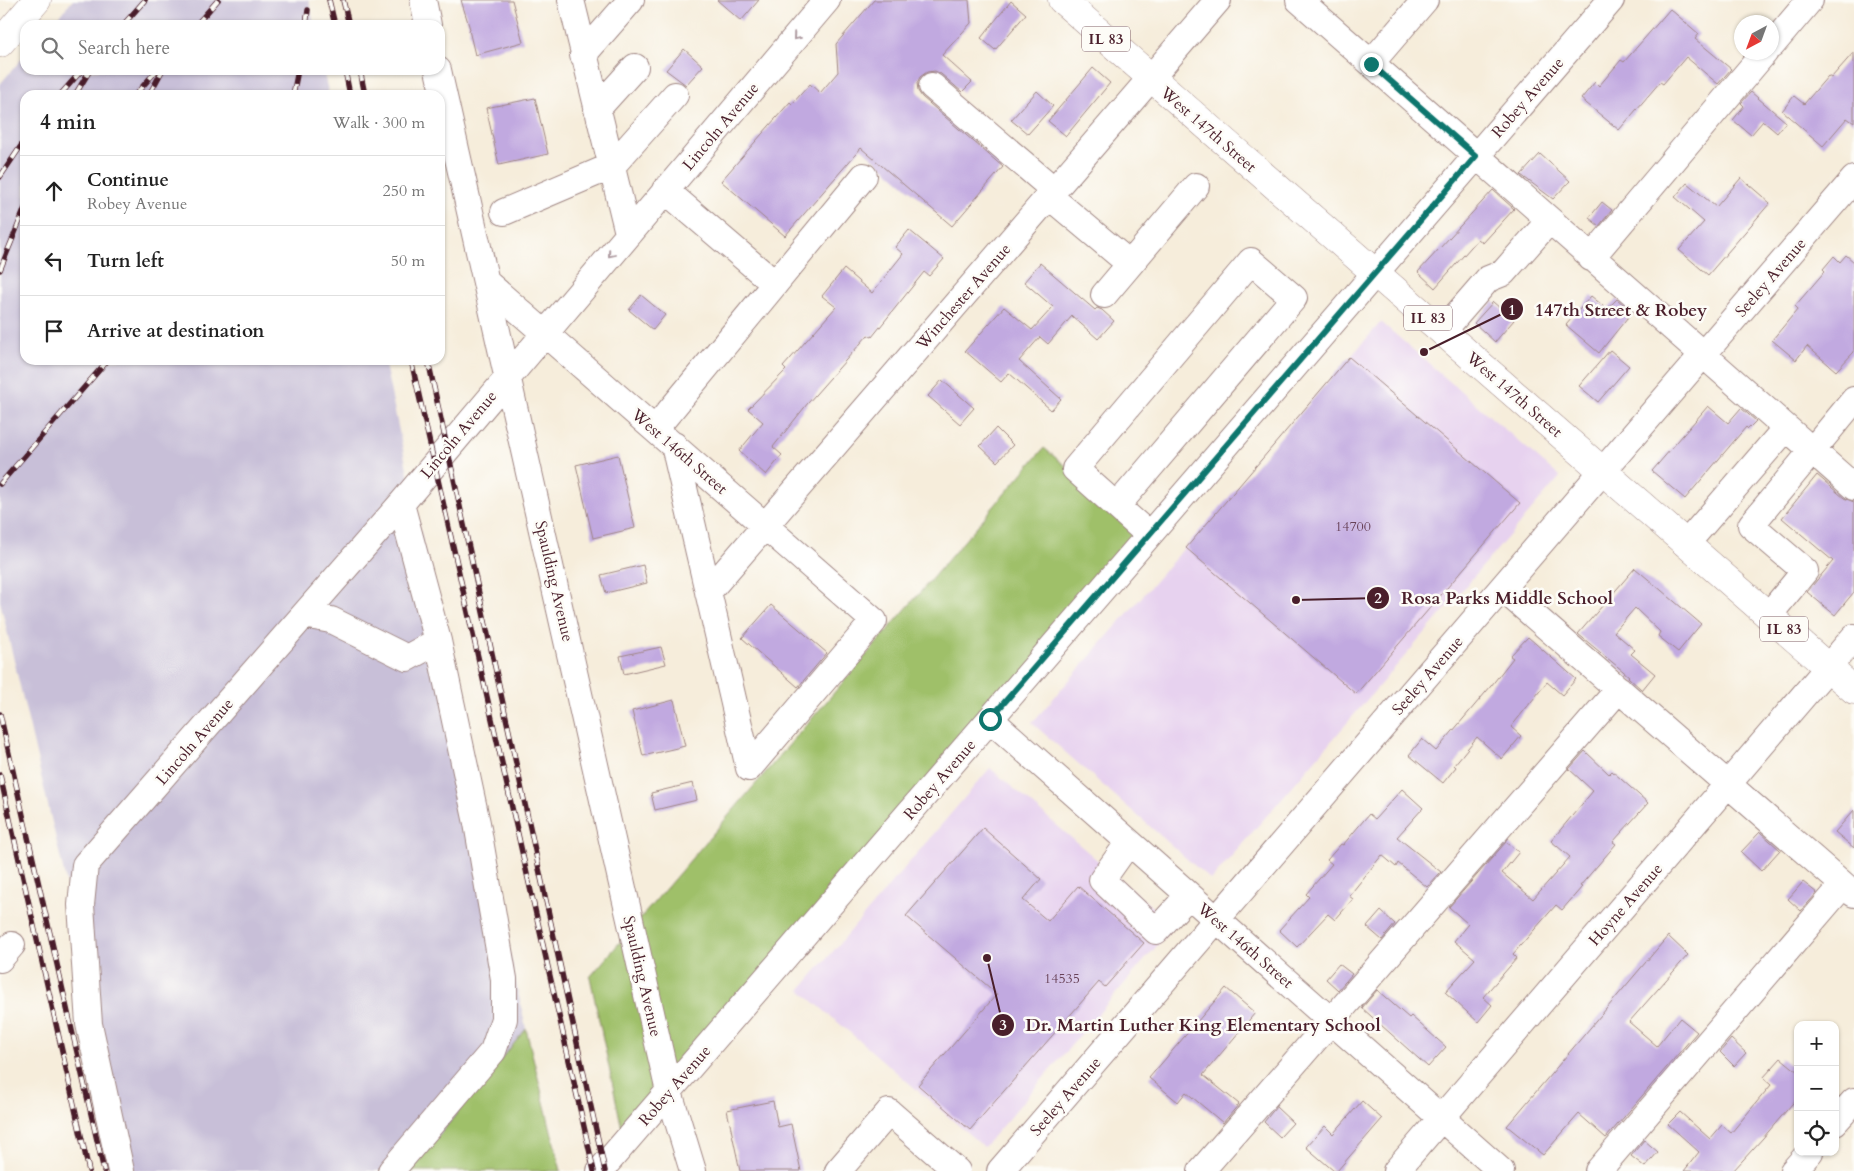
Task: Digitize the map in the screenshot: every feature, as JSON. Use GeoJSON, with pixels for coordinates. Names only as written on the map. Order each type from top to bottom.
{"type":"FeatureCollection","features":[{"type":"Feature","properties":{"kind":"main road"},"geometry":{"type":"LineString","coordinates":[[0,43],[37,0]]}},
{"type":"Feature","properties":{"kind":"main road","name":"West 147th Street"},"geometry":{"type":"LineString","coordinates":[[1062,0],[1854,690]]}},
{"type":"Feature","properties":{"kind":"street"},"geometry":{"type":"LineString","coordinates":[[423,0],[427,20]]}},
{"type":"Feature","properties":{"kind":"street"},"geometry":{"type":"LineString","coordinates":[[571,0],[628,234]]}},
{"type":"Feature","properties":{"kind":"street"},"geometry":{"type":"LineString","coordinates":[[583,55],[631,0]]}},
{"type":"Feature","properties":{"kind":"street","name":"Lincoln Avenue"},"geometry":{"type":"LineString","coordinates":[[121,1171],[89,1024],[82,904],[86,865],[401,504],[544,332],[827,0]]}},
{"type":"Feature","properties":{"kind":"street","name":"Winchester Avenue"},"geometry":{"type":"LineString","coordinates":[[708,592],[1218,0]]}},
{"type":"Feature","properties":{"kind":"street"},"geometry":{"type":"LineString","coordinates":[[1299,0],[1854,487]]}},
{"type":"Feature","properties":{"kind":"street"},"geometry":{"type":"LineString","coordinates":[[1371,64],[1425,0]]}},
{"type":"Feature","properties":{"kind":"street","name":"Robey Avenue"},"geometry":{"type":"LineString","coordinates":[[600,1171],[1611,0]]}},
{"type":"Feature","properties":{"kind":"street"},"geometry":{"type":"LineString","coordinates":[[1779,37],[1810,0]]}},
{"type":"Feature","properties":{"kind":"street"},"geometry":{"type":"LineString","coordinates":[[1591,258],[1758,60]]}},
{"type":"Feature","properties":{"kind":"street"},"geometry":{"type":"LineString","coordinates":[[597,109],[635,67]]}},
{"type":"Feature","properties":{"kind":"street","name":"Spaulding Avenue"},"geometry":{"type":"LineString","coordinates":[[439,75],[443,90]]}},
{"type":"Feature","properties":{"kind":"street"},"geometry":{"type":"LineString","coordinates":[[932,86],[1130,264]]}},
{"type":"Feature","properties":{"kind":"street"},"geometry":{"type":"LineString","coordinates":[[504,212],[612,166],[675,95]]}},
{"type":"Feature","properties":{"kind":"street","name":"Spaulding Avenue"},"geometry":{"type":"LineString","coordinates":[[445,101],[509,374],[669,1092],[693,1171]]}},
{"type":"Feature","properties":{"kind":"street"},"geometry":{"type":"LineString","coordinates":[[654,429],[864,176]]}},
{"type":"Feature","properties":{"kind":"street","name":"Seeley Avenue"},"geometry":{"type":"LineString","coordinates":[[1000,1171],[1854,179]]}},
{"type":"Feature","properties":{"kind":"street"},"geometry":{"type":"LineString","coordinates":[[1104,295],[1196,186]]}},
{"type":"Feature","properties":{"kind":"street"},"geometry":{"type":"LineString","coordinates":[[665,190],[775,284]]}},
{"type":"Feature","properties":{"kind":"street"},"geometry":{"type":"LineString","coordinates":[[1443,331],[1488,279],[1503,273],[1549,221]]}},
{"type":"Feature","properties":{"kind":"street"},"geometry":{"type":"LineString","coordinates":[[1117,506],[1294,298],[1251,261],[1075,469],[1149,535]]}},
{"type":"Feature","properties":{"kind":"street","name":"West 146th Street"},"geometry":{"type":"LineString","coordinates":[[486,282],[874,621],[749,768],[708,592]]}},
{"type":"Feature","properties":{"kind":"street"},"geometry":{"type":"LineString","coordinates":[[1768,616],[1805,571],[1750,525],[1854,400]]}},
{"type":"Feature","properties":{"kind":"street"},"geometry":{"type":"LineString","coordinates":[[1686,544],[1786,428]]}},
{"type":"Feature","properties":{"kind":"street"},"geometry":{"type":"LineString","coordinates":[[674,446],[708,592]]}},
{"type":"Feature","properties":{"kind":"street"},"geometry":{"type":"LineString","coordinates":[[396,1169],[492,1051],[504,1019],[504,979],[477,823],[438,641],[401,504]]}},
{"type":"Feature","properties":{"kind":"street"},"geometry":{"type":"LineString","coordinates":[[1502,588],[1849,889],[1598,1171]]}},
{"type":"Feature","properties":{"kind":"street"},"geometry":{"type":"LineString","coordinates":[[304,615],[331,620],[407,658],[438,641]]}},
{"type":"Feature","properties":{"kind":"street","name":"Hoyne Avenue"},"geometry":{"type":"LineString","coordinates":[[1396,1171],[1854,637]]}},
{"type":"Feature","properties":{"kind":"street"},"geometry":{"type":"LineString","coordinates":[[1201,1171],[1619,689]]}},
{"type":"Feature","properties":{"kind":"street","name":"West 146th Street"},"geometry":{"type":"LineString","coordinates":[[990,719],[1502,1171]]}},
{"type":"Feature","properties":{"kind":"street"},"geometry":{"type":"LineString","coordinates":[[1129,842],[1102,880],[1156,931],[1189,895]]}},
{"type":"Feature","properties":{"kind":"street"},"geometry":{"type":"LineString","coordinates":[[1839,1118],[1854,1101]]}},
{"type":"Feature","properties":{"kind":"street"},"geometry":{"type":"LineString","coordinates":[[838,1171],[889,1112],[957,1171]]}},
{"type":"Feature","properties":{"kind":"street"},"geometry":{"type":"LineString","coordinates":[[1794,1171],[1807,1156]]}},
{"type":"Feature","properties":{"kind":"shaded area"},"geometry":{"type":"Polygon","coordinates":[[[73,0],[309,0],[313,20],[55,20],[73,0]]]}},
{"type":"Feature","properties":{"kind":"shaded area"},"geometry":{"type":"Polygon","coordinates":[[[20,61],[20,75],[324,75],[328,90],[20,90],[20,365],[385,365],[526,1029],[410,1171],[134,1171],[0,601],[0,84],[20,61]]]}},
{"type":"Feature","properties":{"kind":"shaded area"},"geometry":{"type":"Polygon","coordinates":[[[1381,322],[1560,477],[1211,880],[1032,723],[1381,322]]]}},
{"type":"Feature","properties":{"kind":"shaded area"},"geometry":{"type":"Polygon","coordinates":[[[990,768],[1174,926],[984,1147],[800,990],[990,768]]]}},
{"type":"Feature","properties":{"kind":"green space"},"geometry":{"type":"Polygon","coordinates":[[[1044,448],[1149,535],[625,1143],[590,977],[1044,448]]]}},
{"type":"Feature","properties":{"kind":"green space"},"geometry":{"type":"Polygon","coordinates":[[[526,1029],[561,1171],[410,1171],[526,1029]]]}},
{"type":"Feature","properties":{"kind":"building"},"geometry":{"type":"Polygon","coordinates":[[[461,0],[512,0],[523,42],[475,55],[470,29],[461,0]]]}},
{"type":"Feature","properties":{"kind":"building"},"geometry":{"type":"Polygon","coordinates":[[[717,0],[759,0],[741,21],[717,0]]]}},
{"type":"Feature","properties":{"kind":"building"},"geometry":{"type":"Polygon","coordinates":[[[874,0],[969,0],[971,23],[942,55],[972,82],[962,92],[941,74],[935,71],[927,72],[920,77],[917,83],[918,91],[922,97],[1003,167],[952,226],[861,148],[785,236],[721,181],[790,102],[792,104],[810,84],[820,93],[838,72],[836,44],[874,0]]]}},
{"type":"Feature","properties":{"kind":"building"},"geometry":{"type":"Polygon","coordinates":[[[1011,1],[1026,14],[995,50],[981,38],[1011,1]]]}},
{"type":"Feature","properties":{"kind":"building"},"geometry":{"type":"Polygon","coordinates":[[[1670,9],[1699,34],[1695,39],[1731,69],[1718,84],[1686,57],[1663,84],[1660,82],[1619,130],[1581,99],[1595,82],[1599,86],[1621,60],[1624,62],[1670,9]]]}},
{"type":"Feature","properties":{"kind":"building"},"geometry":{"type":"Polygon","coordinates":[[[684,49],[703,66],[686,85],[666,70],[684,49]]]}},
{"type":"Feature","properties":{"kind":"building"},"geometry":{"type":"Polygon","coordinates":[[[1854,52],[1854,123],[1847,118],[1823,146],[1782,111],[1794,96],[1804,104],[1828,76],[1831,78],[1854,52]]]}},
{"type":"Feature","properties":{"kind":"building"},"geometry":{"type":"Polygon","coordinates":[[[1093,68],[1110,83],[1066,136],[1048,121],[1093,68]]]}},
{"type":"Feature","properties":{"kind":"building"},"geometry":{"type":"Polygon","coordinates":[[[1037,91],[1053,106],[1028,134],[1011,120],[1037,91]]]}},
{"type":"Feature","properties":{"kind":"building"},"geometry":{"type":"Polygon","coordinates":[[[1751,92],[1786,122],[1777,133],[1763,121],[1751,135],[1733,120],[1744,106],[1741,103],[1751,92]]]}},
{"type":"Feature","properties":{"kind":"building"},"geometry":{"type":"Polygon","coordinates":[[[535,98],[548,154],[499,165],[486,108],[535,98]]]}},
{"type":"Feature","properties":{"kind":"building"},"geometry":{"type":"Polygon","coordinates":[[[1540,154],[1570,181],[1553,199],[1521,175],[1540,154]]]}},
{"type":"Feature","properties":{"kind":"building"},"geometry":{"type":"Polygon","coordinates":[[[1741,178],[1770,203],[1708,275],[1679,250],[1704,222],[1675,197],[1687,183],[1716,207],[1741,178]]]}},
{"type":"Feature","properties":{"kind":"building"},"geometry":{"type":"Polygon","coordinates":[[[1493,190],[1514,209],[1483,243],[1478,239],[1435,288],[1418,272],[1493,190]]]}},
{"type":"Feature","properties":{"kind":"building"},"geometry":{"type":"Polygon","coordinates":[[[1602,202],[1612,210],[1599,226],[1589,218],[1602,202]]]}},
{"type":"Feature","properties":{"kind":"building"},"geometry":{"type":"Polygon","coordinates":[[[909,230],[944,259],[929,276],[924,272],[872,337],[868,335],[808,403],[773,447],[782,455],[766,475],[739,451],[763,422],[748,409],[786,370],[783,367],[836,307],[822,296],[844,269],[872,293],[903,254],[895,247],[909,230]]]}},
{"type":"Feature","properties":{"kind":"building"},"geometry":{"type":"Polygon","coordinates":[[[1846,255],[1854,262],[1854,352],[1836,371],[1807,346],[1796,360],[1772,340],[1798,309],[1795,306],[1825,271],[1823,269],[1834,256],[1840,262],[1846,255]]]}},
{"type":"Feature","properties":{"kind":"building"},"geometry":{"type":"Polygon","coordinates":[[[1040,263],[1095,310],[1097,308],[1102,310],[1114,321],[1098,339],[1072,316],[1048,344],[1040,337],[1019,361],[1061,399],[1051,410],[1009,373],[1001,382],[965,351],[1004,307],[1032,330],[1053,307],[1024,282],[1040,263]]]}},
{"type":"Feature","properties":{"kind":"building"},"geometry":{"type":"Polygon","coordinates":[[[641,295],[665,315],[653,330],[629,310],[641,295]]]}},
{"type":"Feature","properties":{"kind":"building"},"geometry":{"type":"Polygon","coordinates":[[[1591,296],[1607,309],[1617,299],[1632,312],[1599,353],[1566,325],[1591,296]]]}},
{"type":"Feature","properties":{"kind":"building"},"geometry":{"type":"Polygon","coordinates":[[[1493,302],[1514,320],[1495,342],[1474,323],[1493,302]]]}},
{"type":"Feature","properties":{"kind":"building"},"geometry":{"type":"Polygon","coordinates":[[[1610,350],[1629,366],[1598,402],[1579,386],[1610,350]]]}},
{"type":"Feature","properties":{"kind":"building"},"geometry":{"type":"Polygon","coordinates":[[[1349,357],[1520,503],[1356,694],[1186,548],[1349,357]]]}},
{"type":"Feature","properties":{"kind":"building"},"geometry":{"type":"Polygon","coordinates":[[[942,380],[974,408],[960,424],[928,396],[942,380]]]}},
{"type":"Feature","properties":{"kind":"building"},"geometry":{"type":"Polygon","coordinates":[[[1708,406],[1728,423],[1741,408],[1756,421],[1748,429],[1746,427],[1685,499],[1652,471],[1708,406]]]}},
{"type":"Feature","properties":{"kind":"building"},"geometry":{"type":"Polygon","coordinates":[[[996,428],[1013,445],[997,462],[980,446],[996,428]]]}},
{"type":"Feature","properties":{"kind":"building"},"geometry":{"type":"Polygon","coordinates":[[[618,455],[635,528],[593,538],[576,465],[618,455]]]}},
{"type":"Feature","properties":{"kind":"building"},"geometry":{"type":"Polygon","coordinates":[[[1817,475],[1844,498],[1854,502],[1854,592],[1835,615],[1807,592],[1833,561],[1782,518],[1817,475]]]}},
{"type":"Feature","properties":{"kind":"building"},"geometry":{"type":"Polygon","coordinates":[[[643,565],[647,583],[606,593],[601,575],[643,565]]]}},
{"type":"Feature","properties":{"kind":"building"},"geometry":{"type":"Polygon","coordinates":[[[1635,568],[1701,624],[1678,652],[1658,636],[1660,632],[1635,608],[1614,632],[1635,650],[1631,654],[1655,674],[1642,690],[1629,676],[1578,634],[1635,568]]]}},
{"type":"Feature","properties":{"kind":"building"},"geometry":{"type":"Polygon","coordinates":[[[771,605],[827,653],[798,687],[742,638],[771,605]]]}},
{"type":"Feature","properties":{"kind":"building"},"geometry":{"type":"Polygon","coordinates":[[[1528,637],[1576,679],[1562,695],[1547,682],[1511,727],[1521,736],[1502,759],[1477,737],[1454,765],[1456,767],[1443,783],[1409,755],[1422,739],[1436,751],[1513,658],[1510,656],[1528,637]]]}},
{"type":"Feature","properties":{"kind":"building"},"geometry":{"type":"Polygon","coordinates":[[[661,647],[666,664],[624,674],[620,656],[661,647]]]}},
{"type":"Feature","properties":{"kind":"building"},"geometry":{"type":"Polygon","coordinates":[[[674,700],[685,746],[643,756],[632,711],[674,700]]]}},
{"type":"Feature","properties":{"kind":"building"},"geometry":{"type":"Polygon","coordinates":[[[1585,751],[1609,774],[1612,771],[1648,803],[1613,842],[1616,844],[1562,910],[1556,905],[1513,954],[1517,958],[1483,997],[1492,1005],[1478,1022],[1445,992],[1475,959],[1454,941],[1468,924],[1449,907],[1506,842],[1519,852],[1502,873],[1533,899],[1570,857],[1551,841],[1593,791],[1569,769],[1585,751]]]}},
{"type":"Feature","properties":{"kind":"building"},"geometry":{"type":"Polygon","coordinates":[[[693,783],[697,800],[655,810],[651,793],[693,783]]]}},
{"type":"Feature","properties":{"kind":"building"},"geometry":{"type":"Polygon","coordinates":[[[1402,789],[1423,808],[1397,837],[1441,872],[1427,887],[1398,863],[1396,867],[1382,855],[1349,896],[1353,899],[1335,920],[1328,914],[1297,947],[1279,930],[1309,897],[1306,894],[1332,864],[1327,860],[1341,844],[1343,845],[1369,814],[1375,819],[1402,789]]]}},
{"type":"Feature","properties":{"kind":"building"},"geometry":{"type":"Polygon","coordinates":[[[1854,810],[1854,848],[1835,832],[1854,810]]]}},
{"type":"Feature","properties":{"kind":"building"},"geometry":{"type":"Polygon","coordinates":[[[983,828],[1041,879],[1023,900],[1048,921],[1078,886],[1144,943],[1105,987],[1099,982],[970,1130],[918,1085],[997,994],[906,916],[983,828]]]}},
{"type":"Feature","properties":{"kind":"building"},"geometry":{"type":"Polygon","coordinates":[[[1760,832],[1780,850],[1761,871],[1741,852],[1760,832]]]}},
{"type":"Feature","properties":{"kind":"building"},"geometry":{"type":"Polygon","coordinates":[[[1803,882],[1817,893],[1801,911],[1788,899],[1803,882]]]}},
{"type":"Feature","properties":{"kind":"building"},"geometry":{"type":"Polygon","coordinates":[[[1381,911],[1395,924],[1382,940],[1367,927],[1381,911]]]}},
{"type":"Feature","properties":{"kind":"building"},"geometry":{"type":"Polygon","coordinates":[[[1668,936],[1688,955],[1629,1022],[1657,1046],[1680,1018],[1697,1032],[1606,1138],[1579,1114],[1543,1155],[1507,1126],[1668,936]]]}},
{"type":"Feature","properties":{"kind":"building"},"geometry":{"type":"Polygon","coordinates":[[[1339,964],[1352,974],[1338,990],[1326,979],[1339,964]]]}},
{"type":"Feature","properties":{"kind":"building"},"geometry":{"type":"Polygon","coordinates":[[[1226,988],[1255,1013],[1203,1075],[1239,1104],[1223,1123],[1186,1092],[1178,1102],[1149,1078],[1226,988]]]}},
{"type":"Feature","properties":{"kind":"building"},"geometry":{"type":"Polygon","coordinates":[[[1377,990],[1409,1018],[1411,1016],[1446,1047],[1428,1067],[1362,1008],[1377,990]]]}},
{"type":"Feature","properties":{"kind":"building"},"geometry":{"type":"Polygon","coordinates":[[[1731,1039],[1746,1053],[1734,1066],[1720,1052],[1731,1039]]]}},
{"type":"Feature","properties":{"kind":"building"},"geometry":{"type":"Polygon","coordinates":[[[1781,1058],[1794,1069],[1794,1102],[1733,1171],[1684,1171],[1699,1152],[1668,1124],[1680,1112],[1710,1139],[1722,1125],[1731,1133],[1771,1085],[1763,1078],[1781,1058]]]}},
{"type":"Feature","properties":{"kind":"building"},"geometry":{"type":"Polygon","coordinates":[[[773,1101],[778,1127],[791,1124],[801,1171],[740,1171],[727,1110],[773,1101]]]}},
{"type":"Feature","properties":{"kind":"building"},"geometry":{"type":"Polygon","coordinates":[[[1362,1101],[1382,1119],[1337,1171],[1334,1171],[1306,1147],[1325,1126],[1333,1134],[1362,1101]]]}},
{"type":"Feature","properties":{"kind":"building"},"geometry":{"type":"Polygon","coordinates":[[[1276,1107],[1293,1123],[1280,1137],[1264,1122],[1276,1107]]]}},
{"type":"Feature","properties":{"kind":"building"},"geometry":{"type":"Polygon","coordinates":[[[1644,1140],[1658,1152],[1645,1167],[1631,1156],[1644,1140]]]}},
{"type":"Feature","properties":{"kind":"railway"},"geometry":{"type":"LineString","coordinates":[[127,20],[145,0]]}},
{"type":"Feature","properties":{"kind":"railway"},"geometry":{"type":"LineString","coordinates":[[200,20],[218,0]]}},
{"type":"Feature","properties":{"kind":"railway"},"geometry":{"type":"LineString","coordinates":[[329,0],[334,20]]}},
{"type":"Feature","properties":{"kind":"railway"},"geometry":{"type":"LineString","coordinates":[[343,0],[348,20]]}},
{"type":"Feature","properties":{"kind":"railway"},"geometry":{"type":"LineString","coordinates":[[307,20],[308,10]]}},
{"type":"Feature","properties":{"kind":"railway"},"geometry":{"type":"LineString","coordinates":[[64,90],[78,75]]}},
{"type":"Feature","properties":{"kind":"railway"},"geometry":{"type":"LineString","coordinates":[[78,90],[87,75]]}},
{"type":"Feature","properties":{"kind":"railway"},"geometry":{"type":"LineString","coordinates":[[139,90],[153,75]]}},
{"type":"Feature","properties":{"kind":"railway"},"geometry":{"type":"LineString","coordinates":[[152,90],[160,75]]}},
{"type":"Feature","properties":{"kind":"railway"},"geometry":{"type":"LineString","coordinates":[[294,90],[297,75]]}},
{"type":"Feature","properties":{"kind":"railway"},"geometry":{"type":"LineString","coordinates":[[346,75],[349,90]]}},
{"type":"Feature","properties":{"kind":"railway"},"geometry":{"type":"LineString","coordinates":[[361,75],[364,90]]}},
{"type":"Feature","properties":{"kind":"railway"},"geometry":{"type":"LineString","coordinates":[[0,177],[20,147]]}},
{"type":"Feature","properties":{"kind":"railway"},"geometry":{"type":"LineString","coordinates":[[0,270],[20,220]]}},
{"type":"Feature","properties":{"kind":"railway"},"geometry":{"type":"LineString","coordinates":[[0,484],[104,365]]}},
{"type":"Feature","properties":{"kind":"railway"},"geometry":{"type":"LineString","coordinates":[[412,365],[594,1171]]}},
{"type":"Feature","properties":{"kind":"railway"},"geometry":{"type":"LineString","coordinates":[[429,365],[605,1171]]}},
{"type":"Feature","properties":{"kind":"railway"},"geometry":{"type":"LineString","coordinates":[[0,714],[104,1171]]}},
{"type":"Feature","properties":{"kind":"railway"},"geometry":{"type":"LineString","coordinates":[[0,775],[89,1171]]}},
{"type":"Feature","properties":{"kind":"place","name":"147th Street & Robey"},"geometry":{"type":"Point","coordinates":[1424,352]}},
{"type":"Feature","properties":{"kind":"place","name":"Rosa Parks Middle School"},"geometry":{"type":"Point","coordinates":[1296,600]}},
{"type":"Feature","properties":{"kind":"place","name":"Dr. Martin Luther King Elementary School"},"geometry":{"type":"Point","coordinates":[987,958]}},
{"type":"Feature","properties":{"kind":"route"},"geometry":{"type":"LineString","coordinates":[[990,719],[1476,156],[1371,64]]}}]}
